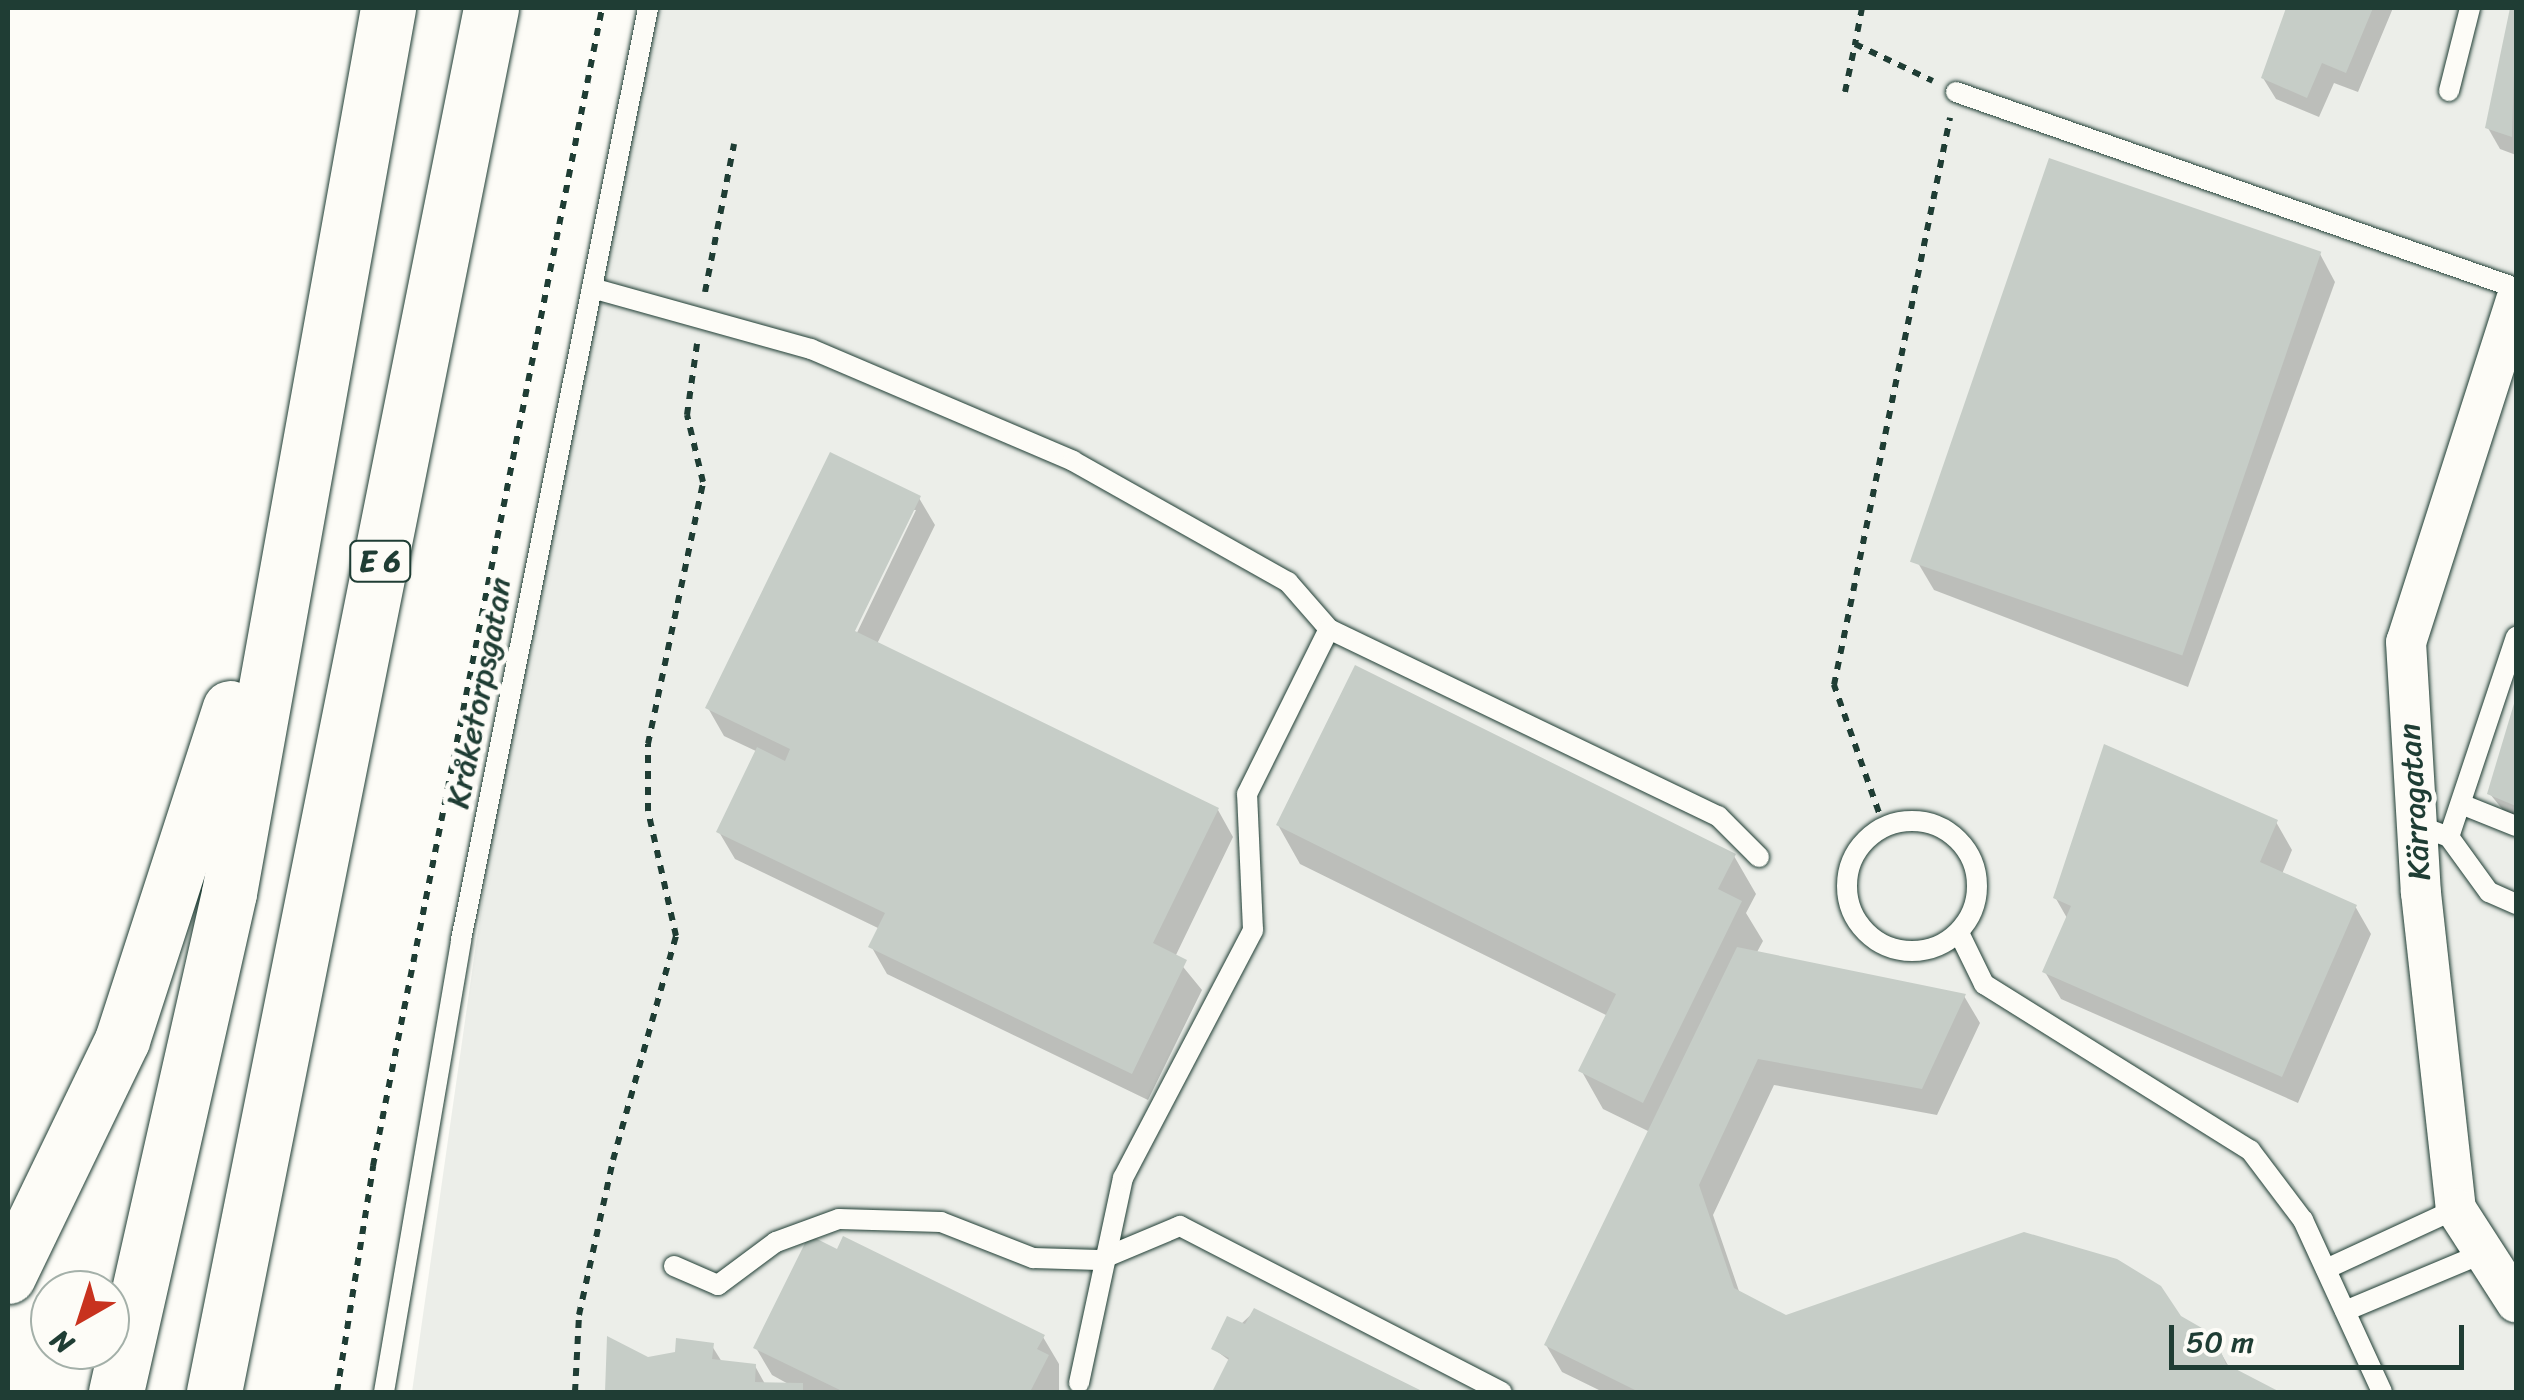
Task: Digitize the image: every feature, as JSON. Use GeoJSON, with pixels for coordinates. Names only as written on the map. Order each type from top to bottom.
{"type":"FeatureCollection","features":[{"type":"Feature","properties":{"kind":"highway"},"geometry":{"type":"LineString","coordinates":[[116,1392],[229,893],[293,499],[388,8]]}},
{"type":"Feature","properties":{"kind":"highway","name":"E 6"},"geometry":{"type":"LineString","coordinates":[[205,1392],[227,1322],[491,8]]}},
{"type":"Feature","properties":{"kind":"highway"},"geometry":{"type":"LineString","coordinates":[[8,1276],[122,1040],[293,499]]}},
{"type":"Feature","properties":{"kind":"highway"},"geometry":{"type":"LineString","coordinates":[[214,1392],[227,1322]]}},
{"type":"Feature","properties":{"kind":"street","name":"Kärragatan"},"geometry":{"type":"LineString","coordinates":[[2516,300],[2504,388],[2406,642],[2433,831],[2456,1209],[2479,1254],[2516,1302]]}},
{"type":"Feature","properties":{"kind":"lane","name":"Kråketorpsgatan"},"geometry":{"type":"LineString","coordinates":[[384,1392],[461,940],[648,8]]}},
{"type":"Feature","properties":{"kind":"lane"},"geometry":{"type":"LineString","coordinates":[[2449,91],[2470,8]]}},
{"type":"Feature","properties":{"kind":"lane"},"geometry":{"type":"LineString","coordinates":[[1956,92],[2516,288]]}},
{"type":"Feature","properties":{"kind":"lane"},"geometry":{"type":"LineString","coordinates":[[592,288],[702,315],[811,349],[1073,461],[1288,582],[1329,629],[1718,816],[1759,857]]}},
{"type":"Feature","properties":{"kind":"lane"},"geometry":{"type":"LineString","coordinates":[[1079,1383],[1094,1342],[1099,1260],[1123,1178],[1253,930],[1246,794],[1329,629]]}},
{"type":"Feature","properties":{"kind":"lane"},"geometry":{"type":"LineString","coordinates":[[2516,637],[2461,804],[2433,831],[2489,892],[2516,904]]}},
{"type":"Feature","properties":{"kind":"lane"},"geometry":{"type":"LineString","coordinates":[[2461,804],[2516,826]]}},
{"type":"Feature","properties":{"kind":"lane"},"geometry":{"type":"LineString","coordinates":[[1959,933],[1912,950],[1890,947],[1856,920],[1847,878],[1853,857],[1884,826],[1926,822],[1962,843],[1977,882],[1959,933],[1984,984],[2250,1150],[2326,1269],[2382,1392]]}},
{"type":"Feature","properties":{"kind":"lane"},"geometry":{"type":"LineString","coordinates":[[2326,1269],[2456,1209]]}},
{"type":"Feature","properties":{"kind":"lane"},"geometry":{"type":"LineString","coordinates":[[674,1266],[718,1284],[776,1242],[839,1219],[941,1222],[1032,1258],[1099,1260],[1180,1226],[1502,1392]]}},
{"type":"Feature","properties":{"kind":"lane"},"geometry":{"type":"LineString","coordinates":[[2345,1310],[2479,1254]]}},
{"type":"Feature","properties":{"kind":"path"},"geometry":{"type":"LineString","coordinates":[[337,1392],[372,1166],[602,8]]}},
{"type":"Feature","properties":{"kind":"path"},"geometry":{"type":"LineString","coordinates":[[1845,92],[1862,8]]}},
{"type":"Feature","properties":{"kind":"path"},"geometry":{"type":"LineString","coordinates":[[1855,44],[1956,92],[1834,685],[1884,826]]}},
{"type":"Feature","properties":{"kind":"path"},"geometry":{"type":"LineString","coordinates":[[574,1392],[579,1315],[613,1160],[676,936],[648,811],[648,744],[703,482],[687,415],[734,144]]}},
{"type":"Feature","properties":{"kind":"shaded area"},"geometry":{"type":"Polygon","coordinates":[[[646,8],[2516,8],[2516,1392],[412,1392],[519,643],[646,8]]]}},
{"type":"Feature","properties":{"kind":"building"},"geometry":{"type":"Polygon","coordinates":[[[2286,8],[2373,8],[2346,73],[2322,63],[2307,98],[2261,78],[2286,8]]]}},
{"type":"Feature","properties":{"kind":"building"},"geometry":{"type":"Polygon","coordinates":[[[2510,8],[2516,8],[2512,137],[2485,128],[2510,8]]]}},
{"type":"Feature","properties":{"kind":"building"},"geometry":{"type":"Polygon","coordinates":[[[2049,158],[2321,252],[2182,656],[1910,562],[2049,158]]]}},
{"type":"Feature","properties":{"kind":"building"},"geometry":{"type":"Polygon","coordinates":[[[830,452],[921,496],[855,631],[1219,808],[1153,943],[1187,960],[1132,1074],[868,947],[885,913],[716,832],[757,747],[785,761],[790,749],[705,708],[830,452]]]}},
{"type":"Feature","properties":{"kind":"building"},"geometry":{"type":"Polygon","coordinates":[[[1355,665],[1736,854],[1718,889],[1742,901],[1643,1103],[1578,1071],[1616,994],[1276,825],[1355,665]]]}},
{"type":"Feature","properties":{"kind":"building"},"geometry":{"type":"Polygon","coordinates":[[[2516,697],[2516,806],[2487,794],[2516,697]]]}},
{"type":"Feature","properties":{"kind":"building"},"geometry":{"type":"Polygon","coordinates":[[[2104,744],[2278,820],[2260,862],[2357,905],[2282,1077],[2042,972],[2071,906],[2053,898],[2104,744]]]}},
{"type":"Feature","properties":{"kind":"building"},"geometry":{"type":"Polygon","coordinates":[[[1737,947],[1966,994],[1922,1089],[1758,1059],[1699,1185],[1734,1288],[1786,1315],[2024,1232],[2117,1259],[2161,1286],[2181,1316],[2214,1335],[2226,1364],[2280,1392],[1639,1392],[1544,1345],[1737,947]]]}},
{"type":"Feature","properties":{"kind":"building"},"geometry":{"type":"Polygon","coordinates":[[[809,1235],[837,1249],[843,1236],[1045,1335],[1037,1349],[1049,1355],[1030,1392],[844,1392],[753,1348],[809,1235]]]}},
{"type":"Feature","properties":{"kind":"building"},"geometry":{"type":"Polygon","coordinates":[[[1254,1308],[1424,1392],[1212,1392],[1229,1358],[1211,1349],[1227,1316],[1245,1324],[1254,1308]]]}},
{"type":"Feature","properties":{"kind":"building"},"geometry":{"type":"Polygon","coordinates":[[[607,1336],[648,1357],[675,1352],[676,1338],[714,1343],[712,1359],[756,1364],[755,1382],[803,1383],[803,1392],[605,1392],[607,1336]]]}}]}
